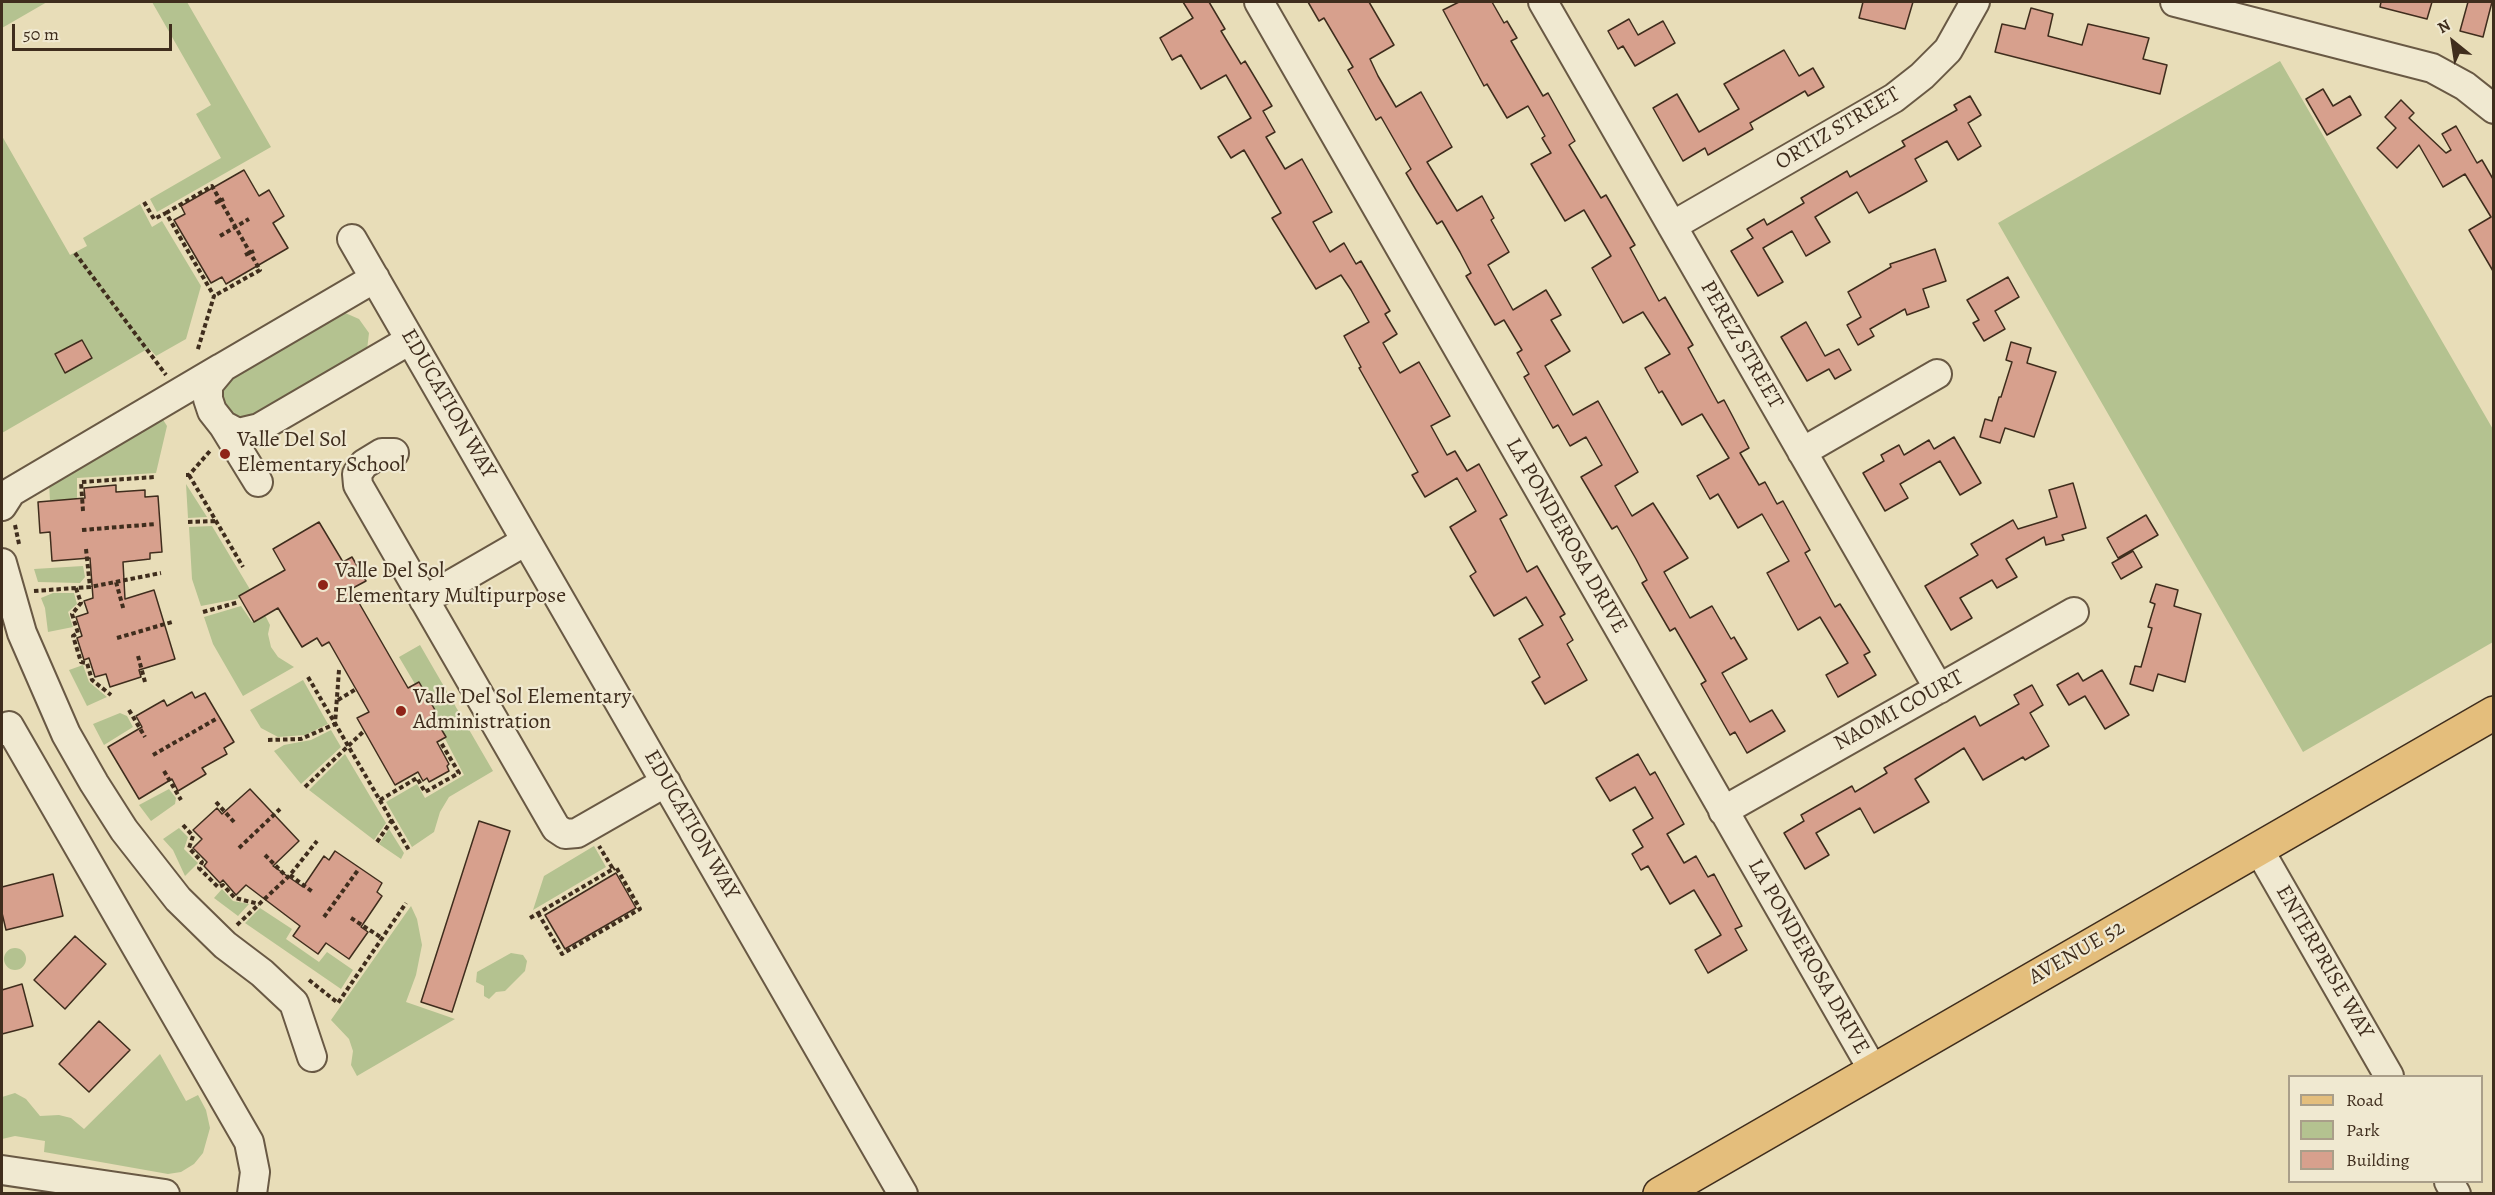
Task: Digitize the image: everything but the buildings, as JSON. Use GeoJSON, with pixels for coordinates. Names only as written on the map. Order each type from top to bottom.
{"type":"FeatureCollection","features":[{"type":"Feature","properties":{"kind":"main road","name":"AVENUE 52"},"geometry":{"type":"LineString","coordinates":[[1660,1194],[2493,713]]}},
{"type":"Feature","properties":{"kind":"street","name":"LA PONDEROSA DRIVE"},"geometry":{"type":"LineString","coordinates":[[1259,2],[1873,1070]]}},
{"type":"Feature","properties":{"kind":"street","name":"PEREZ STREET"},"geometry":{"type":"LineString","coordinates":[[1543,2],[1940,688]]}},
{"type":"Feature","properties":{"kind":"street","name":"ORTIZ STREET"},"geometry":{"type":"LineString","coordinates":[[1672,226],[1894,98],[1922,76],[1948,50],[1975,2]]}},
{"type":"Feature","properties":{"kind":"street"},"geometry":{"type":"LineString","coordinates":[[2175,2],[2432,68],[2464,86],[2493,109]]}},
{"type":"Feature","properties":{"kind":"street","name":"EDUCATION WAY"},"geometry":{"type":"LineString","coordinates":[[352,238],[903,1194]]}},
{"type":"Feature","properties":{"kind":"street"},"geometry":{"type":"LineString","coordinates":[[9,511],[11,492],[171,378],[223,367],[375,278]]}},
{"type":"Feature","properties":{"kind":"street"},"geometry":{"type":"LineString","coordinates":[[220,434],[259,428],[410,340]]}},
{"type":"Feature","properties":{"kind":"street"},"geometry":{"type":"LineString","coordinates":[[223,367],[208,385],[208,399],[220,434],[258,482]]}},
{"type":"Feature","properties":{"kind":"street"},"geometry":{"type":"LineString","coordinates":[[1802,452],[1937,374]]}},
{"type":"Feature","properties":{"kind":"street"},"geometry":{"type":"LineString","coordinates":[[394,453],[382,453],[364,464],[357,474],[358,485],[556,828],[565,834],[577,833],[666,782]]}},
{"type":"Feature","properties":{"kind":"street"},"geometry":{"type":"LineString","coordinates":[[424,600],[526,541]]}},
{"type":"Feature","properties":{"kind":"street"},"geometry":{"type":"LineString","coordinates":[[10,555],[22,633],[66,734],[94,783],[124,830],[178,899],[225,945],[262,973],[294,1003],[312,1057]]}},
{"type":"Feature","properties":{"kind":"street","name":"NAOMI COURT"},"geometry":{"type":"LineString","coordinates":[[1724,811],[2074,612]]}},
{"type":"Feature","properties":{"kind":"street"},"geometry":{"type":"LineString","coordinates":[[2,731],[9,726],[249,1142],[255,1172],[252,1194]]}},
{"type":"Feature","properties":{"kind":"street","name":"ENTERPRISE WAY"},"geometry":{"type":"LineString","coordinates":[[2258,848],[2388,1075]]}},
{"type":"Feature","properties":{"kind":"street"},"geometry":{"type":"LineString","coordinates":[[2,1170],[165,1194]]}},
{"type":"Feature","properties":{"kind":"path"},"geometry":{"type":"LineString","coordinates":[[144,202],[154,219],[212,186],[252,252],[260,270],[214,296],[198,352],[189,357]]}},
{"type":"Feature","properties":{"kind":"path"},"geometry":{"type":"LineString","coordinates":[[166,213],[214,296]]}},
{"type":"Feature","properties":{"kind":"path"},"geometry":{"type":"LineString","coordinates":[[220,236],[249,219]]}},
{"type":"Feature","properties":{"kind":"path"},"geometry":{"type":"LineString","coordinates":[[245,255],[252,252]]}},
{"type":"Feature","properties":{"kind":"path"},"geometry":{"type":"LineString","coordinates":[[75,253],[171,378]]}},
{"type":"Feature","properties":{"kind":"path"},"geometry":{"type":"LineString","coordinates":[[220,434],[188,475],[243,567]]}},
{"type":"Feature","properties":{"kind":"path"},"geometry":{"type":"LineString","coordinates":[[83,511],[81,482],[156,477]]}},
{"type":"Feature","properties":{"kind":"path"},"geometry":{"type":"LineString","coordinates":[[9,511],[14,524],[10,555]]}},
{"type":"Feature","properties":{"kind":"path"},"geometry":{"type":"LineString","coordinates":[[188,522],[216,521]]}},
{"type":"Feature","properties":{"kind":"path"},"geometry":{"type":"LineString","coordinates":[[82,531],[156,524]]}},
{"type":"Feature","properties":{"kind":"path"},"geometry":{"type":"LineString","coordinates":[[86,549],[90,586]]}},
{"type":"Feature","properties":{"kind":"path"},"geometry":{"type":"LineString","coordinates":[[32,601],[30,592],[90,586],[161,573]]}},
{"type":"Feature","properties":{"kind":"path"},"geometry":{"type":"LineString","coordinates":[[116,582],[124,611]]}},
{"type":"Feature","properties":{"kind":"path"},"geometry":{"type":"LineString","coordinates":[[76,588],[81,603],[72,615],[78,633],[73,636],[81,662],[87,663],[92,680],[111,695]]}},
{"type":"Feature","properties":{"kind":"path"},"geometry":{"type":"LineString","coordinates":[[203,612],[239,602]]}},
{"type":"Feature","properties":{"kind":"path"},"geometry":{"type":"LineString","coordinates":[[117,638],[172,622]]}},
{"type":"Feature","properties":{"kind":"path"},"geometry":{"type":"LineString","coordinates":[[138,656],[145,681]]}},
{"type":"Feature","properties":{"kind":"path"},"geometry":{"type":"LineString","coordinates":[[335,724],[339,670]]}},
{"type":"Feature","properties":{"kind":"path"},"geometry":{"type":"LineString","coordinates":[[308,677],[410,852]]}},
{"type":"Feature","properties":{"kind":"path"},"geometry":{"type":"LineString","coordinates":[[338,700],[356,689]]}},
{"type":"Feature","properties":{"kind":"path"},"geometry":{"type":"LineString","coordinates":[[129,710],[145,737]]}},
{"type":"Feature","properties":{"kind":"path"},"geometry":{"type":"LineString","coordinates":[[153,755],[216,719]]}},
{"type":"Feature","properties":{"kind":"path"},"geometry":{"type":"LineString","coordinates":[[268,740],[302,739],[335,724]]}},
{"type":"Feature","properties":{"kind":"path"},"geometry":{"type":"LineString","coordinates":[[305,787],[364,731]]}},
{"type":"Feature","properties":{"kind":"path"},"geometry":{"type":"LineString","coordinates":[[380,800],[417,778],[425,792],[459,773],[440,741]]}},
{"type":"Feature","properties":{"kind":"path"},"geometry":{"type":"LineString","coordinates":[[164,771],[181,800]]}},
{"type":"Feature","properties":{"kind":"path"},"geometry":{"type":"LineString","coordinates":[[216,802],[234,822]]}},
{"type":"Feature","properties":{"kind":"path"},"geometry":{"type":"LineString","coordinates":[[239,848],[280,809]]}},
{"type":"Feature","properties":{"kind":"path"},"geometry":{"type":"LineString","coordinates":[[377,842],[392,820]]}},
{"type":"Feature","properties":{"kind":"path"},"geometry":{"type":"LineString","coordinates":[[183,825],[193,836],[189,848],[202,862],[199,868],[218,887],[223,885],[235,898],[259,904]]}},
{"type":"Feature","properties":{"kind":"path"},"geometry":{"type":"LineString","coordinates":[[236,925],[289,876],[317,841]]}},
{"type":"Feature","properties":{"kind":"path"},"geometry":{"type":"LineString","coordinates":[[598,844],[613,869]]}},
{"type":"Feature","properties":{"kind":"path"},"geometry":{"type":"LineString","coordinates":[[266,855],[289,876],[314,893]]}},
{"type":"Feature","properties":{"kind":"path"},"geometry":{"type":"LineString","coordinates":[[530,918],[538,913],[616,867],[640,909],[562,954],[538,913]]}},
{"type":"Feature","properties":{"kind":"path"},"geometry":{"type":"LineString","coordinates":[[324,917],[358,870]]}},
{"type":"Feature","properties":{"kind":"path"},"geometry":{"type":"LineString","coordinates":[[301,974],[338,1003],[406,903]]}},
{"type":"Feature","properties":{"kind":"path"},"geometry":{"type":"LineString","coordinates":[[351,918],[382,938]]}},
{"type":"Feature","properties":{"kind":"path"},"geometry":{"type":"LineString","coordinates":[[228,919],[245,932]]}},
{"type":"Feature","properties":{"kind":"green space"},"geometry":{"type":"Polygon","coordinates":[[[2,2],[47,2],[2,28],[2,2]]]}},
{"type":"Feature","properties":{"kind":"green space"},"geometry":{"type":"Polygon","coordinates":[[[152,2],[187,2],[271,147],[157,212],[150,199],[221,158],[196,114],[211,105],[152,2]]]}},
{"type":"Feature","properties":{"kind":"green space"},"geometry":{"type":"Polygon","coordinates":[[[2280,61],[2494,431],[2493,642],[2303,752],[1998,223],[2280,61]]]}},
{"type":"Feature","properties":{"kind":"green space"},"geometry":{"type":"Polygon","coordinates":[[[2,136],[70,255],[87,246],[83,238],[140,204],[152,227],[162,221],[201,286],[186,339],[156,356],[149,348],[2,433],[2,136]]]}},
{"type":"Feature","properties":{"kind":"green space"},"geometry":{"type":"Polygon","coordinates":[[[343,312],[359,319],[369,333],[367,350],[248,418],[232,415],[222,405],[222,389],[230,377],[343,312]]]}},
{"type":"Feature","properties":{"kind":"green space"},"geometry":{"type":"Polygon","coordinates":[[[162,418],[167,426],[156,473],[77,478],[77,499],[50,501],[49,482],[162,418]]]}},
{"type":"Feature","properties":{"kind":"green space"},"geometry":{"type":"Polygon","coordinates":[[[186,484],[207,517],[188,518],[186,484]]]}},
{"type":"Feature","properties":{"kind":"green space"},"geometry":{"type":"Polygon","coordinates":[[[212,526],[251,591],[237,599],[201,606],[192,579],[189,527],[212,526]]]}},
{"type":"Feature","properties":{"kind":"green space"},"geometry":{"type":"Polygon","coordinates":[[[83,566],[85,577],[80,583],[38,582],[34,569],[83,566]]]}},
{"type":"Feature","properties":{"kind":"green space"},"geometry":{"type":"Polygon","coordinates":[[[53,593],[74,593],[77,604],[68,612],[73,627],[48,632],[45,608],[41,598],[53,593]]]}},
{"type":"Feature","properties":{"kind":"green space"},"geometry":{"type":"Polygon","coordinates":[[[241,606],[252,622],[265,615],[270,625],[268,634],[271,647],[278,657],[294,667],[243,696],[213,644],[204,617],[241,606]]]}},
{"type":"Feature","properties":{"kind":"green space"},"geometry":{"type":"Polygon","coordinates":[[[420,645],[493,771],[449,797],[440,812],[434,832],[412,847],[386,802],[417,784],[425,798],[464,775],[431,712],[435,709],[419,682],[415,684],[399,657],[420,645]]]}},
{"type":"Feature","properties":{"kind":"green space"},"geometry":{"type":"Polygon","coordinates":[[[83,665],[89,682],[107,697],[87,706],[69,670],[83,665]]]}},
{"type":"Feature","properties":{"kind":"green space"},"geometry":{"type":"Polygon","coordinates":[[[303,680],[328,724],[305,735],[278,737],[261,728],[250,710],[303,680]]]}},
{"type":"Feature","properties":{"kind":"green space"},"geometry":{"type":"Polygon","coordinates":[[[120,713],[127,716],[133,727],[104,745],[93,724],[120,713]]]}},
{"type":"Feature","properties":{"kind":"green space"},"geometry":{"type":"Polygon","coordinates":[[[331,730],[341,747],[301,784],[274,751],[284,745],[311,740],[331,730]]]}},
{"type":"Feature","properties":{"kind":"green space"},"geometry":{"type":"Polygon","coordinates":[[[345,754],[386,823],[374,840],[309,790],[345,754]]]}},
{"type":"Feature","properties":{"kind":"green space"},"geometry":{"type":"Polygon","coordinates":[[[169,789],[176,798],[175,804],[151,821],[139,805],[169,789]]]}},
{"type":"Feature","properties":{"kind":"green space"},"geometry":{"type":"Polygon","coordinates":[[[179,828],[188,837],[184,849],[198,863],[185,876],[173,850],[163,839],[179,828]]]}},
{"type":"Feature","properties":{"kind":"green space"},"geometry":{"type":"Polygon","coordinates":[[[389,829],[404,853],[401,859],[379,844],[389,829]]]}},
{"type":"Feature","properties":{"kind":"green space"},"geometry":{"type":"Polygon","coordinates":[[[594,846],[606,867],[533,910],[544,876],[594,846]]]}},
{"type":"Feature","properties":{"kind":"green space"},"geometry":{"type":"Polygon","coordinates":[[[222,889],[233,901],[249,904],[238,916],[214,898],[222,889]]]}},
{"type":"Feature","properties":{"kind":"green space"},"geometry":{"type":"Polygon","coordinates":[[[411,906],[417,919],[422,945],[416,975],[406,1002],[455,1019],[357,1076],[351,1065],[353,1051],[349,1039],[331,1020],[411,906]]]}},
{"type":"Feature","properties":{"kind":"green space"},"geometry":{"type":"Polygon","coordinates":[[[260,908],[292,929],[286,939],[319,962],[327,952],[353,970],[341,989],[245,923],[260,908]]]}},
{"type":"Feature","properties":{"kind":"green space"},"geometry":{"type":"Polygon","coordinates":[[[11,948],[19,948],[26,955],[26,963],[19,970],[11,970],[4,963],[4,955],[11,948]]]}},
{"type":"Feature","properties":{"kind":"green space"},"geometry":{"type":"Polygon","coordinates":[[[511,953],[523,955],[527,961],[525,971],[505,991],[496,992],[489,999],[484,996],[484,986],[476,982],[477,972],[511,953]]]}},
{"type":"Feature","properties":{"kind":"green space"},"geometry":{"type":"Polygon","coordinates":[[[160,1054],[186,1101],[198,1095],[206,1110],[210,1128],[203,1153],[194,1164],[181,1172],[168,1174],[44,1152],[45,1141],[15,1136],[2,1139],[2,1097],[15,1093],[26,1099],[40,1116],[59,1115],[71,1118],[84,1129],[160,1054]]]}},
{"type":"Feature","properties":{"kind":"place","name":"Valle Del Sol Elementary School"},"geometry":{"type":"Point","coordinates":[225,454]}},
{"type":"Feature","properties":{"kind":"place","name":"Valle Del Sol Elementary Multipurpose"},"geometry":{"type":"Point","coordinates":[323,585]}},
{"type":"Feature","properties":{"kind":"place","name":"Valle Del Sol Elementary Administration"},"geometry":{"type":"Point","coordinates":[401,711]}}]}
